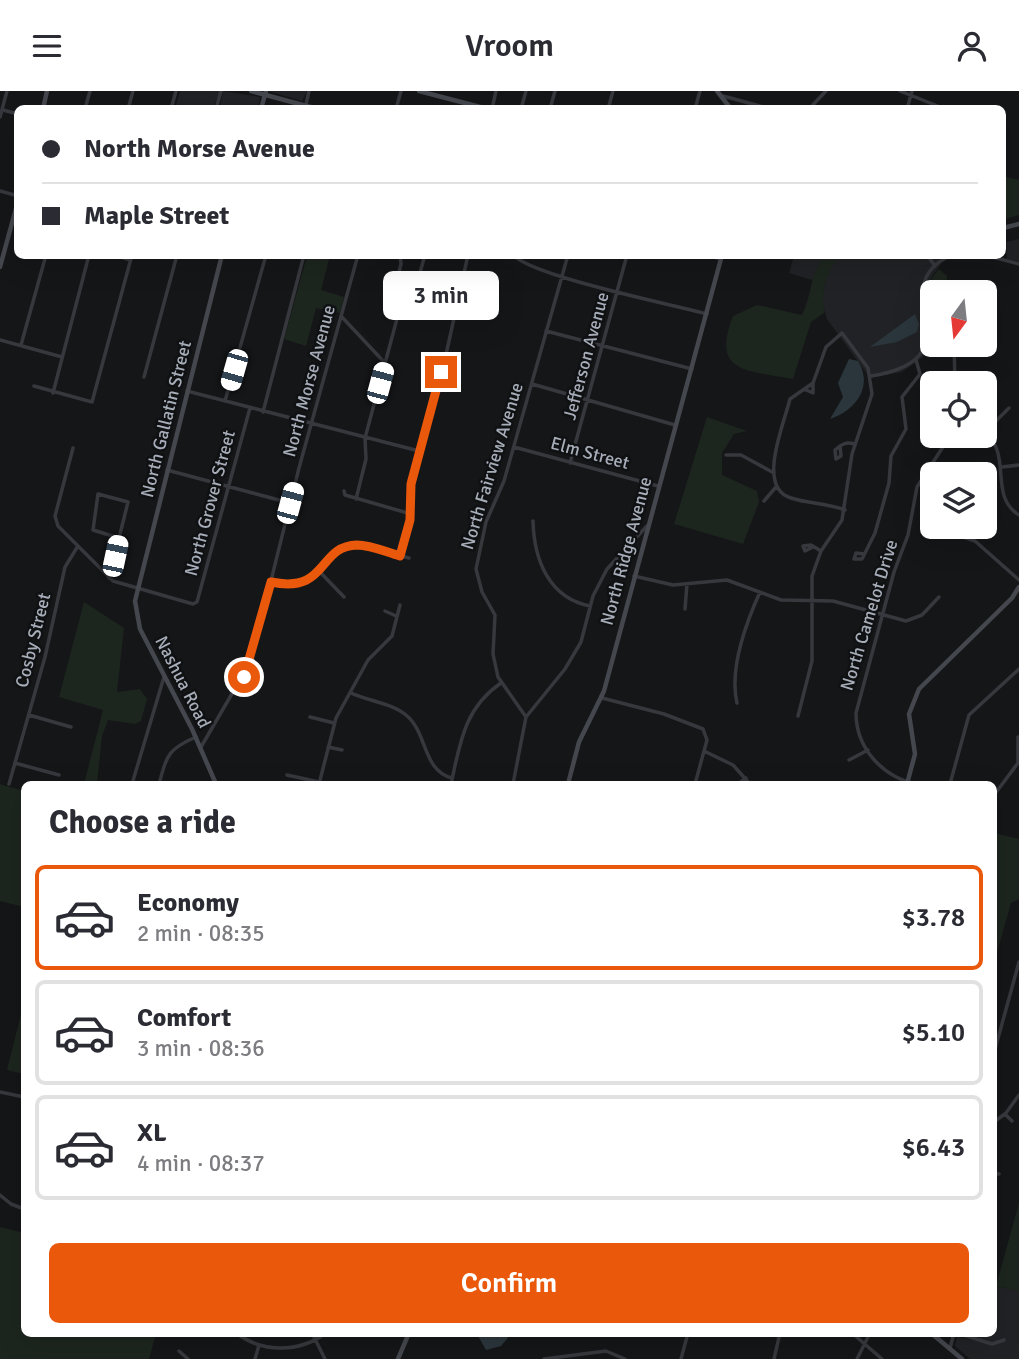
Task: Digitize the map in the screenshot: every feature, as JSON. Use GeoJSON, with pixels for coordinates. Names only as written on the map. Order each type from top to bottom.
{"type":"FeatureCollection","features":[{"type":"Feature","properties":{"kind":"street"},"geometry":{"type":"LineString","coordinates":[[0,117],[7,91]]}},
{"type":"Feature","properties":{"kind":"street"},"geometry":{"type":"LineString","coordinates":[[251,91],[299,105]]}},
{"type":"Feature","properties":{"kind":"street"},"geometry":{"type":"LineString","coordinates":[[419,91],[474,105]]}},
{"type":"Feature","properties":{"kind":"street"},"geometry":{"type":"LineString","coordinates":[[717,91],[729,105]]}},
{"type":"Feature","properties":{"kind":"street"},"geometry":{"type":"LineString","coordinates":[[813,105],[826,91]]}},
{"type":"Feature","properties":{"kind":"street"},"geometry":{"type":"LineString","coordinates":[[900,91],[912,93],[937,105]]}},
{"type":"Feature","properties":{"kind":"street"},"geometry":{"type":"LineString","coordinates":[[723,96],[756,105]]}},
{"type":"Feature","properties":{"kind":"street"},"geometry":{"type":"LineString","coordinates":[[0,267],[14,214]]}},
{"type":"Feature","properties":{"kind":"street"},"geometry":{"type":"LineString","coordinates":[[10,228],[14,229]]}},
{"type":"Feature","properties":{"kind":"street"},"geometry":{"type":"LineString","coordinates":[[21,345],[45,259]]}},
{"type":"Feature","properties":{"kind":"street"},"geometry":{"type":"LineString","coordinates":[[53,393],[88,259]]}},
{"type":"Feature","properties":{"kind":"street"},"geometry":{"type":"LineString","coordinates":[[34,386],[92,402],[131,259]]}},
{"type":"Feature","properties":{"kind":"street"},"geometry":{"type":"LineString","coordinates":[[144,377],[176,259]]}},
{"type":"Feature","properties":{"kind":"street","name":"North Gallatin Street"},"geometry":{"type":"LineString","coordinates":[[137,589],[221,259]]}},
{"type":"Feature","properties":{"kind":"street"},"geometry":{"type":"LineString","coordinates":[[225,401],[265,259]]}},
{"type":"Feature","properties":{"kind":"street"},"geometry":{"type":"LineString","coordinates":[[263,412],[303,259]]}},
{"type":"Feature","properties":{"kind":"street","name":"North Morse Avenue"},"geometry":{"type":"LineString","coordinates":[[200,748],[248,669],[357,259]]}},
{"type":"Feature","properties":{"kind":"street"},"geometry":{"type":"LineString","coordinates":[[393,300],[400,259]]}},
{"type":"Feature","properties":{"kind":"street"},"geometry":{"type":"LineString","coordinates":[[395,287],[415,290],[424,259]]}},
{"type":"Feature","properties":{"kind":"street"},"geometry":{"type":"LineString","coordinates":[[400,556],[411,514],[411,484],[467,259]]}},
{"type":"Feature","properties":{"kind":"street"},"geometry":{"type":"LineString","coordinates":[[518,259],[525,264],[562,276],[707,314]]}},
{"type":"Feature","properties":{"kind":"street","name":"North Fairview Avenue"},"geometry":{"type":"LineString","coordinates":[[526,717],[500,683],[493,654],[495,615],[482,592],[476,569],[486,521],[503,485],[567,259]]}},
{"type":"Feature","properties":{"kind":"street","name":"Jefferson Avenue"},"geometry":{"type":"LineString","coordinates":[[570,463],[626,259]]}},
{"type":"Feature","properties":{"kind":"street","name":"North Ridge Avenue"},"geometry":{"type":"LineString","coordinates":[[569,781],[579,743],[602,698],[721,259]]}},
{"type":"Feature","properties":{"kind":"street"},"geometry":{"type":"LineString","coordinates":[[930,259],[935,266]]}},
{"type":"Feature","properties":{"kind":"street"},"geometry":{"type":"LineString","coordinates":[[927,280],[935,266],[946,259]]}},
{"type":"Feature","properties":{"kind":"street"},"geometry":{"type":"LineString","coordinates":[[1000,259],[1019,264]]}},
{"type":"Feature","properties":{"kind":"street"},"geometry":{"type":"LineString","coordinates":[[356,499],[366,459],[365,438],[398,315]]}},
{"type":"Feature","properties":{"kind":"street"},"geometry":{"type":"LineString","coordinates":[[341,316],[385,363]]}},
{"type":"Feature","properties":{"kind":"street"},"geometry":{"type":"LineString","coordinates":[[546,331],[692,369]]}},
{"type":"Feature","properties":{"kind":"street"},"geometry":{"type":"LineString","coordinates":[[798,716],[812,660],[812,576],[821,551],[838,527],[845,510],[854,444],[870,401],[871,376],[864,361],[842,333],[827,347],[813,383],[813,393],[804,389],[789,401],[772,472],[776,487],[792,499],[822,501],[845,510]]}},
{"type":"Feature","properties":{"kind":"street"},"geometry":{"type":"LineString","coordinates":[[0,340],[62,357]]}},
{"type":"Feature","properties":{"kind":"street"},"geometry":{"type":"LineString","coordinates":[[871,376],[898,372],[920,353]]}},
{"type":"Feature","properties":{"kind":"street"},"geometry":{"type":"LineString","coordinates":[[864,554],[875,533],[889,483],[891,456],[906,429],[902,400],[919,379],[920,367],[916,359]]}},
{"type":"Feature","properties":{"kind":"street"},"geometry":{"type":"LineString","coordinates":[[531,384],[676,425]]}},
{"type":"Feature","properties":{"kind":"street"},"geometry":{"type":"LineString","coordinates":[[187,391],[420,451]]}},
{"type":"Feature","properties":{"kind":"street","name":"North Grover Street"},"geometry":{"type":"LineString","coordinates":[[137,589],[195,604],[250,408]]}},
{"type":"Feature","properties":{"kind":"street"},"geometry":{"type":"LineString","coordinates":[[997,420],[1009,408]]}},
{"type":"Feature","properties":{"kind":"street"},"geometry":{"type":"LineString","coordinates":[[841,446],[854,444]]}},
{"type":"Feature","properties":{"kind":"street","name":"Elm Street"},"geometry":{"type":"LineString","coordinates":[[514,447],[658,487]]}},
{"type":"Feature","properties":{"kind":"street"},"geometry":{"type":"LineString","coordinates":[[73,448],[55,521],[109,578],[137,589]]}},
{"type":"Feature","properties":{"kind":"street"},"geometry":{"type":"LineString","coordinates":[[996,448],[1002,467],[1003,497],[1019,515]]}},
{"type":"Feature","properties":{"kind":"street"},"geometry":{"type":"LineString","coordinates":[[726,455],[741,455],[772,472]]}},
{"type":"Feature","properties":{"kind":"street"},"geometry":{"type":"LineString","coordinates":[[1002,467],[1019,465]]}},
{"type":"Feature","properties":{"kind":"street"},"geometry":{"type":"LineString","coordinates":[[167,470],[290,503]]}},
{"type":"Feature","properties":{"kind":"street","name":"North Camelot Drive"},"geometry":{"type":"LineString","coordinates":[[904,781],[886,773],[868,750],[856,725],[856,713],[882,615],[908,535],[920,482]]}},
{"type":"Feature","properties":{"kind":"street"},"geometry":{"type":"LineString","coordinates":[[764,501],[776,487]]}},
{"type":"Feature","properties":{"kind":"street"},"geometry":{"type":"LineString","coordinates":[[344,491],[345,495],[356,499],[411,514]]}},
{"type":"Feature","properties":{"kind":"street"},"geometry":{"type":"LineString","coordinates":[[109,578],[119,538],[128,502],[97,494],[93,530],[119,538]]}},
{"type":"Feature","properties":{"kind":"street"},"geometry":{"type":"LineString","coordinates":[[533,521],[535,551],[553,584],[565,597],[590,606]]}},
{"type":"Feature","properties":{"kind":"street"},"geometry":{"type":"LineString","coordinates":[[514,781],[526,717],[576,652],[585,632],[590,606],[607,569],[647,526]]}},
{"type":"Feature","properties":{"kind":"street"},"geometry":{"type":"LineString","coordinates":[[969,539],[975,541],[1019,580]]}},
{"type":"Feature","properties":{"kind":"street"},"geometry":{"type":"LineString","coordinates":[[271,582],[296,585],[307,582],[335,554],[352,546],[409,558]]}},
{"type":"Feature","properties":{"kind":"street","name":"Cosby Street"},"geometry":{"type":"LineString","coordinates":[[9,784],[29,715],[65,567],[78,547]]}},
{"type":"Feature","properties":{"kind":"street"},"geometry":{"type":"LineString","coordinates":[[813,547],[821,551]]}},
{"type":"Feature","properties":{"kind":"street"},"geometry":{"type":"LineString","coordinates":[[318,571],[344,597]]}},
{"type":"Feature","properties":{"kind":"street"},"geometry":{"type":"LineString","coordinates":[[634,576],[659,583],[688,584],[727,580],[794,602],[833,601],[906,621],[916,619],[939,597]]}},
{"type":"Feature","properties":{"kind":"street"},"geometry":{"type":"LineString","coordinates":[[684,610],[688,584]]}},
{"type":"Feature","properties":{"kind":"street"},"geometry":{"type":"LineString","coordinates":[[908,781],[915,754],[909,714],[919,689],[1012,598],[1019,587]]}},
{"type":"Feature","properties":{"kind":"street","name":"Nashua Road"},"geometry":{"type":"LineString","coordinates":[[137,589],[138,622],[196,737],[215,781]]}},
{"type":"Feature","properties":{"kind":"street"},"geometry":{"type":"LineString","coordinates":[[737,703],[734,693],[742,642],[760,592]]}},
{"type":"Feature","properties":{"kind":"street"},"geometry":{"type":"LineString","coordinates":[[320,781],[334,723],[368,660],[392,636],[400,605]]}},
{"type":"Feature","properties":{"kind":"street"},"geometry":{"type":"LineString","coordinates":[[385,611],[396,616]]}},
{"type":"Feature","properties":{"kind":"street"},"geometry":{"type":"LineString","coordinates":[[951,781],[970,715],[975,707],[1019,669]]}},
{"type":"Feature","properties":{"kind":"street"},"geometry":{"type":"LineString","coordinates":[[133,781],[161,682],[166,676]]}},
{"type":"Feature","properties":{"kind":"street"},"geometry":{"type":"LineString","coordinates":[[452,781],[468,719],[482,699],[500,683]]}},
{"type":"Feature","properties":{"kind":"street"},"geometry":{"type":"LineString","coordinates":[[351,692],[405,713],[415,725],[436,772],[452,778]]}},
{"type":"Feature","properties":{"kind":"street"},"geometry":{"type":"LineString","coordinates":[[602,698],[700,727],[707,738],[696,781]]}},
{"type":"Feature","properties":{"kind":"street"},"geometry":{"type":"LineString","coordinates":[[29,715],[71,727]]}},
{"type":"Feature","properties":{"kind":"street"},"geometry":{"type":"LineString","coordinates":[[310,717],[334,723]]}},
{"type":"Feature","properties":{"kind":"street"},"geometry":{"type":"LineString","coordinates":[[160,781],[169,753],[174,747],[196,737]]}},
{"type":"Feature","properties":{"kind":"street"},"geometry":{"type":"LineString","coordinates":[[997,791],[1019,763],[1018,737]]}},
{"type":"Feature","properties":{"kind":"street"},"geometry":{"type":"LineString","coordinates":[[328,747],[342,750]]}},
{"type":"Feature","properties":{"kind":"street"},"geometry":{"type":"LineString","coordinates":[[849,760],[868,750]]}},
{"type":"Feature","properties":{"kind":"street"},"geometry":{"type":"LineString","coordinates":[[704,751],[733,765],[748,781]]}},
{"type":"Feature","properties":{"kind":"street"},"geometry":{"type":"LineString","coordinates":[[15,763],[59,775]]}},
{"type":"Feature","properties":{"kind":"street"},"geometry":{"type":"LineString","coordinates":[[288,775],[311,781]]}},
{"type":"Feature","properties":{"kind":"street"},"geometry":{"type":"LineString","coordinates":[[742,781],[746,778]]}},
{"type":"Feature","properties":{"kind":"street"},"geometry":{"type":"LineString","coordinates":[[997,1036],[1019,962]]}},
{"type":"Feature","properties":{"kind":"street"},"geometry":{"type":"LineString","coordinates":[[0,1092],[21,1096]]}},
{"type":"Feature","properties":{"kind":"street"},"geometry":{"type":"LineString","coordinates":[[997,1119],[1005,1114],[1019,1095]]}},
{"type":"Feature","properties":{"kind":"street"},"geometry":{"type":"LineString","coordinates":[[1005,1114],[1012,1121]]}},
{"type":"Feature","properties":{"kind":"street"},"geometry":{"type":"LineString","coordinates":[[0,1195],[12,1205],[21,1208]]}},
{"type":"Feature","properties":{"kind":"street"},"geometry":{"type":"LineString","coordinates":[[244,1337],[259,1345],[287,1348],[320,1337]]}},
{"type":"Feature","properties":{"kind":"street"},"geometry":{"type":"LineString","coordinates":[[314,1337],[325,1359]]}},
{"type":"Feature","properties":{"kind":"street"},"geometry":{"type":"LineString","coordinates":[[398,1359],[407,1337]]}},
{"type":"Feature","properties":{"kind":"street"},"geometry":{"type":"LineString","coordinates":[[681,1359],[687,1337]]}},
{"type":"Feature","properties":{"kind":"street"},"geometry":{"type":"LineString","coordinates":[[774,1359],[779,1337]]}},
{"type":"Feature","properties":{"kind":"street"},"geometry":{"type":"LineString","coordinates":[[856,1337],[882,1359]]}},
{"type":"Feature","properties":{"kind":"street"},"geometry":{"type":"LineString","coordinates":[[857,1359],[868,1337]]}},
{"type":"Feature","properties":{"kind":"street"},"geometry":{"type":"LineString","coordinates":[[936,1337],[962,1359]]}},
{"type":"Feature","properties":{"kind":"street"},"geometry":{"type":"LineString","coordinates":[[950,1349],[954,1337]]}},
{"type":"Feature","properties":{"kind":"street"},"geometry":{"type":"LineString","coordinates":[[969,1337],[992,1344],[1004,1341]]}},
{"type":"Feature","properties":{"kind":"street"},"geometry":{"type":"LineString","coordinates":[[255,1359],[259,1345]]}},
{"type":"Feature","properties":{"kind":"street"},"geometry":{"type":"LineString","coordinates":[[179,1351],[188,1359]]}},
{"type":"Feature","properties":{"kind":"street"},"geometry":{"type":"LineString","coordinates":[[544,1359],[606,1351],[625,1359]]}},
{"type":"Feature","properties":{"kind":"shaded area"},"geometry":{"type":"Polygon","coordinates":[[[180,91],[220,91],[214,105],[176,105],[180,91]]]}},
{"type":"Feature","properties":{"kind":"shaded area"},"geometry":{"type":"Polygon","coordinates":[[[223,91],[260,97],[259,105],[221,105],[223,91]]]}},
{"type":"Feature","properties":{"kind":"shaded area"},"geometry":{"type":"Polygon","coordinates":[[[268,91],[307,91],[302,101],[268,91]]]}},
{"type":"Feature","properties":{"kind":"shaded area"},"geometry":{"type":"Polygon","coordinates":[[[1006,177],[1019,180],[1019,215],[1006,219],[1006,177]]]}},
{"type":"Feature","properties":{"kind":"shaded area"},"geometry":{"type":"Polygon","coordinates":[[[1019,239],[1019,262],[1007,259],[1006,242],[1019,239]]]}},
{"type":"Feature","properties":{"kind":"shaded area"},"geometry":{"type":"Polygon","coordinates":[[[306,259],[329,259],[321,290],[344,297],[340,313],[316,308],[306,346],[284,339],[306,259]]]}},
{"type":"Feature","properties":{"kind":"shaded area"},"geometry":{"type":"Polygon","coordinates":[[[793,259],[822,259],[812,280],[789,273],[793,259]]]}},
{"type":"Feature","properties":{"kind":"shaded area"},"geometry":{"type":"Polygon","coordinates":[[[822,259],[836,259],[824,289],[825,312],[811,322],[793,379],[749,371],[730,359],[726,349],[733,316],[757,305],[802,315],[822,259]]]}},
{"type":"Feature","properties":{"kind":"shaded area"},"geometry":{"type":"Polygon","coordinates":[[[836,259],[938,259],[941,264],[931,280],[920,280],[920,357],[923,357],[902,372],[870,378],[827,319],[822,300],[826,276],[836,259]]]}},
{"type":"Feature","properties":{"kind":"shaded area"},"geometry":{"type":"Polygon","coordinates":[[[939,269],[947,276],[946,280],[932,280],[939,269]]]}},
{"type":"Feature","properties":{"kind":"shaded area"},"geometry":{"type":"Polygon","coordinates":[[[915,314],[919,324],[917,332],[897,342],[870,347],[915,314]]]}},
{"type":"Feature","properties":{"kind":"shaded area"},"geometry":{"type":"Polygon","coordinates":[[[849,359],[858,361],[864,380],[863,389],[854,404],[830,419],[843,397],[838,383],[849,359]]]}},
{"type":"Feature","properties":{"kind":"shaded area"},"geometry":{"type":"Polygon","coordinates":[[[707,417],[747,431],[734,434],[722,453],[722,475],[757,491],[759,502],[743,544],[674,524],[707,417]]]}},
{"type":"Feature","properties":{"kind":"shaded area"},"geometry":{"type":"Polygon","coordinates":[[[84,602],[124,628],[117,692],[140,689],[147,699],[141,721],[135,724],[108,720],[102,736],[97,781],[85,781],[103,710],[59,697],[84,602]]]}},
{"type":"Feature","properties":{"kind":"shaded area"},"geometry":{"type":"Polygon","coordinates":[[[0,784],[21,790],[21,906],[0,901],[0,784]]]}},
{"type":"Feature","properties":{"kind":"shaded area"},"geometry":{"type":"Polygon","coordinates":[[[997,834],[1019,839],[1019,899],[1011,903],[997,952],[997,834]]]}},
{"type":"Feature","properties":{"kind":"shaded area"},"geometry":{"type":"Polygon","coordinates":[[[21,1014],[21,1073],[7,1070],[21,1014]]]}},
{"type":"Feature","properties":{"kind":"shaded area"},"geometry":{"type":"Polygon","coordinates":[[[1019,1203],[1019,1291],[997,1286],[1019,1203]]]}},
{"type":"Feature","properties":{"kind":"shaded area"},"geometry":{"type":"Polygon","coordinates":[[[0,1227],[21,1232],[21,1337],[155,1337],[149,1359],[0,1359],[0,1227]]]}},
{"type":"Feature","properties":{"kind":"shaded area"},"geometry":{"type":"Polygon","coordinates":[[[997,1286],[1019,1291],[1019,1359],[970,1359],[955,1346],[957,1337],[978,1341],[980,1337],[997,1337],[997,1286]]]}},
{"type":"Feature","properties":{"kind":"shaded area"},"geometry":{"type":"Polygon","coordinates":[[[479,1337],[508,1337],[501,1346],[486,1350],[479,1337]]]}},
{"type":"Feature","properties":{"kind":"route"},"geometry":{"type":"LineString","coordinates":[[244,677],[251,661],[271,582],[290,586],[307,582],[335,554],[347,547],[365,546],[400,556],[410,520],[411,484],[441,372]]}}]}
